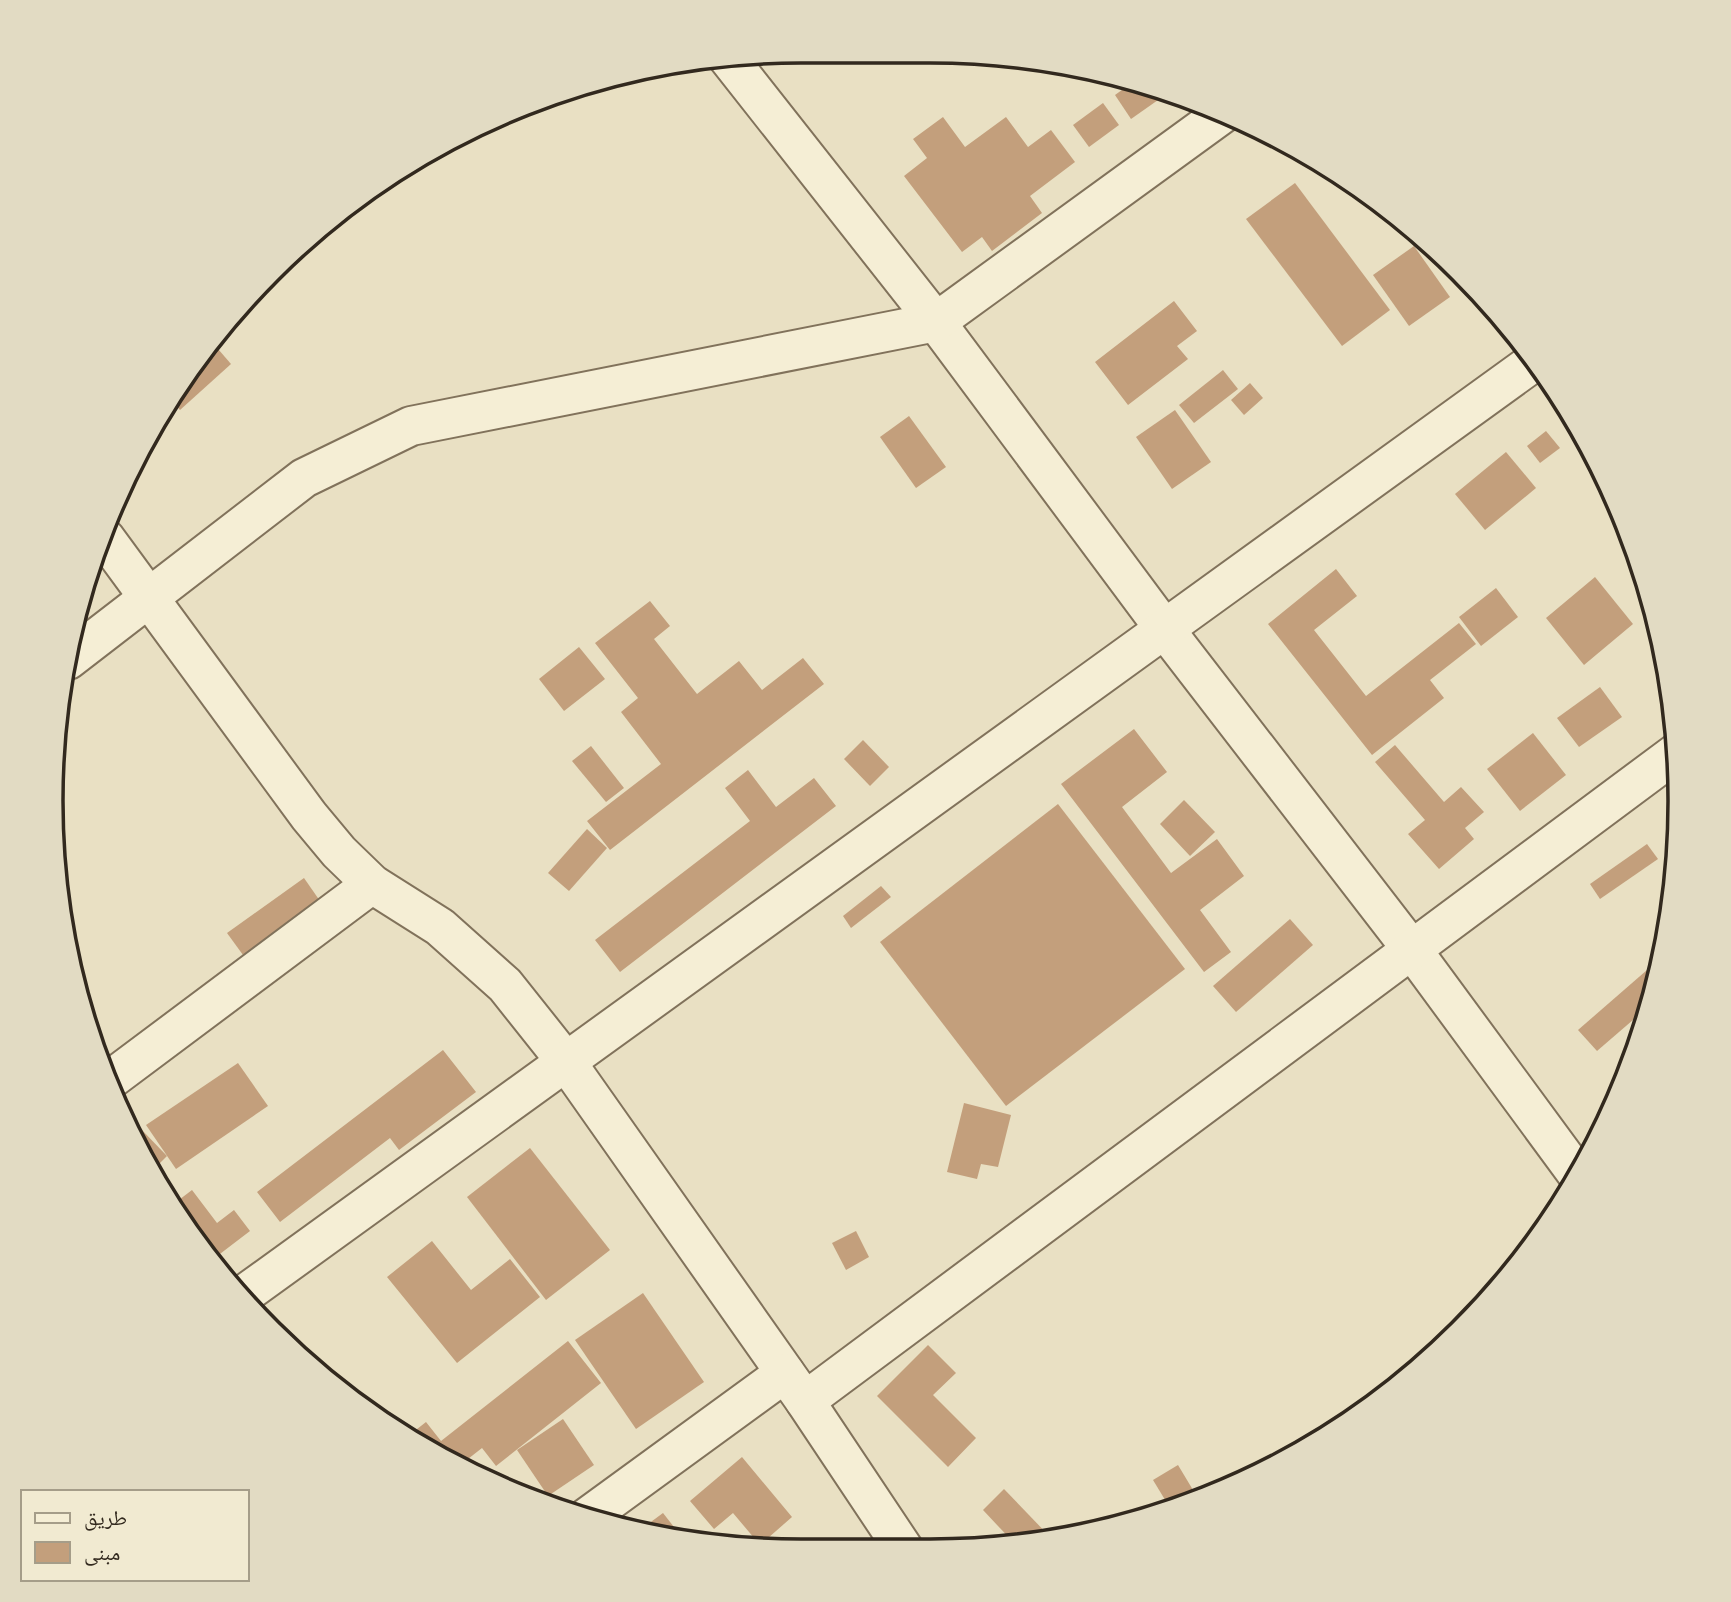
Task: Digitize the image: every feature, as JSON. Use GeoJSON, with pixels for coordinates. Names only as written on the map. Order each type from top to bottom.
{"type":"FeatureCollection","features":[{"type":"Feature","properties":{"kind":"street"},"geometry":{"type":"LineString","coordinates":[[735,67],[936,322],[1163,627],[1412,951],[1571,1166]]}},
{"type":"Feature","properties":{"kind":"street"},"geometry":{"type":"LineString","coordinates":[[78,652],[304,478],[411,426],[936,322],[1214,120]]}},
{"type":"Feature","properties":{"kind":"street"},"geometry":{"type":"LineString","coordinates":[[249,1291],[567,1063],[1163,627],[1526,367]]}},
{"type":"Feature","properties":{"kind":"street"},"geometry":{"type":"LineString","coordinates":[[109,544],[309,816],[339,852],[372,884],[440,926],[505,985],[567,1063],[795,1387],[898,1539]]}},
{"type":"Feature","properties":{"kind":"street"},"geometry":{"type":"LineString","coordinates":[[598,1510],[795,1387],[1412,951],[1666,760]]}},
{"type":"Feature","properties":{"kind":"street"},"geometry":{"type":"LineString","coordinates":[[116,1075],[372,884]]}},
{"type":"Feature","properties":{"kind":"building"},"geometry":{"type":"Polygon","coordinates":[[[1124,89],[1159,99],[1131,119],[1115,95],[1124,89]]]}},
{"type":"Feature","properties":{"kind":"building"},"geometry":{"type":"Polygon","coordinates":[[[1103,103],[1119,125],[1089,147],[1073,125],[1103,103]]]}},
{"type":"Feature","properties":{"kind":"building"},"geometry":{"type":"Polygon","coordinates":[[[943,117],[965,147],[1006,117],[1028,147],[1051,130],[1075,162],[1030,196],[1042,213],[992,251],[982,237],[962,252],[904,176],[927,158],[913,139],[943,117]]]}},
{"type":"Feature","properties":{"kind":"building"},"geometry":{"type":"Polygon","coordinates":[[[1295,183],[1390,310],[1342,346],[1246,219],[1295,183]]]}},
{"type":"Feature","properties":{"kind":"building"},"geometry":{"type":"Polygon","coordinates":[[[1414,246],[1450,297],[1409,326],[1373,275],[1414,246]]]}},
{"type":"Feature","properties":{"kind":"building"},"geometry":{"type":"Polygon","coordinates":[[[1174,301],[1197,331],[1177,346],[1188,359],[1128,405],[1095,362],[1174,301]]]}},
{"type":"Feature","properties":{"kind":"building"},"geometry":{"type":"Polygon","coordinates":[[[218,349],[231,364],[180,410],[177,407],[187,391],[218,349]]]}},
{"type":"Feature","properties":{"kind":"building"},"geometry":{"type":"Polygon","coordinates":[[[1223,370],[1238,389],[1194,423],[1179,405],[1223,370]]]}},
{"type":"Feature","properties":{"kind":"building"},"geometry":{"type":"Polygon","coordinates":[[[1250,383],[1263,398],[1244,415],[1231,400],[1250,383]]]}},
{"type":"Feature","properties":{"kind":"building"},"geometry":{"type":"Polygon","coordinates":[[[1175,410],[1211,462],[1172,489],[1136,437],[1175,410]]]}},
{"type":"Feature","properties":{"kind":"building"},"geometry":{"type":"Polygon","coordinates":[[[909,416],[946,467],[916,488],[880,437],[909,416]]]}},
{"type":"Feature","properties":{"kind":"building"},"geometry":{"type":"Polygon","coordinates":[[[1546,431],[1560,448],[1540,463],[1527,446],[1546,431]]]}},
{"type":"Feature","properties":{"kind":"building"},"geometry":{"type":"Polygon","coordinates":[[[1506,452],[1536,488],[1485,530],[1455,494],[1506,452]]]}},
{"type":"Feature","properties":{"kind":"building"},"geometry":{"type":"Polygon","coordinates":[[[1336,569],[1357,596],[1314,630],[1366,696],[1459,623],[1476,644],[1430,680],[1444,698],[1372,755],[1268,624],[1336,569]]]}},
{"type":"Feature","properties":{"kind":"building"},"geometry":{"type":"Polygon","coordinates":[[[1595,577],[1633,624],[1584,665],[1546,618],[1595,577]]]}},
{"type":"Feature","properties":{"kind":"building"},"geometry":{"type":"Polygon","coordinates":[[[1496,588],[1518,617],[1481,646],[1459,617],[1496,588]]]}},
{"type":"Feature","properties":{"kind":"building"},"geometry":{"type":"Polygon","coordinates":[[[650,601],[670,626],[654,639],[697,694],[739,661],[762,690],[803,658],[824,684],[610,850],[587,821],[661,764],[621,712],[638,698],[595,643],[650,601]]]}},
{"type":"Feature","properties":{"kind":"building"},"geometry":{"type":"Polygon","coordinates":[[[579,647],[605,679],[564,711],[539,679],[579,647]]]}},
{"type":"Feature","properties":{"kind":"building"},"geometry":{"type":"Polygon","coordinates":[[[1600,687],[1622,717],[1579,747],[1557,718],[1600,687]]]}},
{"type":"Feature","properties":{"kind":"building"},"geometry":{"type":"Polygon","coordinates":[[[1134,729],[1167,772],[1122,807],[1171,873],[1217,839],[1244,876],[1200,910],[1231,952],[1204,972],[1061,784],[1134,729]]]}},
{"type":"Feature","properties":{"kind":"building"},"geometry":{"type":"Polygon","coordinates":[[[1533,733],[1566,775],[1520,811],[1487,769],[1533,733]]]}},
{"type":"Feature","properties":{"kind":"building"},"geometry":{"type":"Polygon","coordinates":[[[863,740],[889,767],[870,786],[844,759],[863,740]]]}},
{"type":"Feature","properties":{"kind":"building"},"geometry":{"type":"Polygon","coordinates":[[[1395,745],[1444,802],[1461,787],[1484,812],[1465,828],[1474,839],[1439,869],[1408,834],[1425,820],[1375,762],[1395,745]]]}},
{"type":"Feature","properties":{"kind":"building"},"geometry":{"type":"Polygon","coordinates":[[[591,746],[624,788],[606,802],[572,761],[591,746]]]}},
{"type":"Feature","properties":{"kind":"building"},"geometry":{"type":"Polygon","coordinates":[[[748,770],[776,807],[814,778],[836,806],[620,972],[595,940],[750,821],[725,788],[748,770]]]}},
{"type":"Feature","properties":{"kind":"building"},"geometry":{"type":"Polygon","coordinates":[[[1184,800],[1215,832],[1190,856],[1160,824],[1184,800]]]}},
{"type":"Feature","properties":{"kind":"building"},"geometry":{"type":"Polygon","coordinates":[[[1058,804],[1185,969],[1006,1106],[880,942],[1058,804]]]}},
{"type":"Feature","properties":{"kind":"building"},"geometry":{"type":"Polygon","coordinates":[[[587,829],[607,848],[569,891],[548,873],[587,829]]]}},
{"type":"Feature","properties":{"kind":"building"},"geometry":{"type":"Polygon","coordinates":[[[1647,844],[1658,859],[1600,899],[1590,884],[1647,844]]]}},
{"type":"Feature","properties":{"kind":"building"},"geometry":{"type":"Polygon","coordinates":[[[304,878],[320,901],[243,955],[227,933],[304,878]]]}},
{"type":"Feature","properties":{"kind":"building"},"geometry":{"type":"Polygon","coordinates":[[[881,886],[891,897],[851,928],[843,916],[881,886]]]}},
{"type":"Feature","properties":{"kind":"building"},"geometry":{"type":"Polygon","coordinates":[[[1290,919],[1313,945],[1236,1012],[1213,986],[1290,919]]]}},
{"type":"Feature","properties":{"kind":"building"},"geometry":{"type":"Polygon","coordinates":[[[1648,971],[1635,1018],[1597,1051],[1578,1030],[1648,971]]]}},
{"type":"Feature","properties":{"kind":"building"},"geometry":{"type":"Polygon","coordinates":[[[443,1050],[476,1092],[399,1150],[390,1138],[280,1222],[257,1192],[443,1050]]]}},
{"type":"Feature","properties":{"kind":"building"},"geometry":{"type":"Polygon","coordinates":[[[238,1063],[268,1106],[176,1169],[146,1125],[238,1063]]]}},
{"type":"Feature","properties":{"kind":"building"},"geometry":{"type":"Polygon","coordinates":[[[964,1103],[1011,1115],[998,1167],[981,1164],[977,1179],[947,1172],[964,1103]]]}},
{"type":"Feature","properties":{"kind":"building"},"geometry":{"type":"Polygon","coordinates":[[[139,1127],[167,1156],[159,1164],[139,1127]]]}},
{"type":"Feature","properties":{"kind":"building"},"geometry":{"type":"Polygon","coordinates":[[[530,1148],[610,1250],[546,1300],[467,1197],[530,1148]]]}},
{"type":"Feature","properties":{"kind":"building"},"geometry":{"type":"Polygon","coordinates":[[[192,1190],[217,1223],[234,1210],[250,1231],[219,1254],[180,1199],[192,1190]]]}},
{"type":"Feature","properties":{"kind":"building"},"geometry":{"type":"Polygon","coordinates":[[[856,1231],[869,1257],[846,1270],[832,1243],[856,1231]]]}},
{"type":"Feature","properties":{"kind":"building"},"geometry":{"type":"Polygon","coordinates":[[[432,1241],[471,1290],[510,1259],[540,1297],[457,1363],[387,1277],[432,1241]]]}},
{"type":"Feature","properties":{"kind":"building"},"geometry":{"type":"Polygon","coordinates":[[[643,1293],[704,1382],[636,1429],[575,1340],[643,1293]]]}},
{"type":"Feature","properties":{"kind":"building"},"geometry":{"type":"Polygon","coordinates":[[[568,1341],[601,1383],[496,1466],[482,1448],[468,1459],[416,1430],[426,1422],[441,1441],[568,1341]]]}},
{"type":"Feature","properties":{"kind":"building"},"geometry":{"type":"Polygon","coordinates":[[[928,1345],[956,1373],[933,1395],[976,1438],[948,1467],[877,1396],[928,1345]]]}},
{"type":"Feature","properties":{"kind":"building"},"geometry":{"type":"Polygon","coordinates":[[[563,1419],[594,1465],[550,1495],[546,1493],[517,1450],[563,1419]]]}},
{"type":"Feature","properties":{"kind":"building"},"geometry":{"type":"Polygon","coordinates":[[[742,1457],[792,1517],[768,1538],[753,1537],[733,1513],[714,1529],[690,1501],[742,1457]]]}},
{"type":"Feature","properties":{"kind":"building"},"geometry":{"type":"Polygon","coordinates":[[[1178,1465],[1193,1490],[1165,1500],[1153,1480],[1178,1465]]]}},
{"type":"Feature","properties":{"kind":"building"},"geometry":{"type":"Polygon","coordinates":[[[1004,1489],[1043,1530],[1006,1535],[983,1510],[1004,1489]]]}},
{"type":"Feature","properties":{"kind":"building"},"geometry":{"type":"Polygon","coordinates":[[[663,1513],[675,1528],[657,1525],[649,1523],[663,1513]]]}}]}
